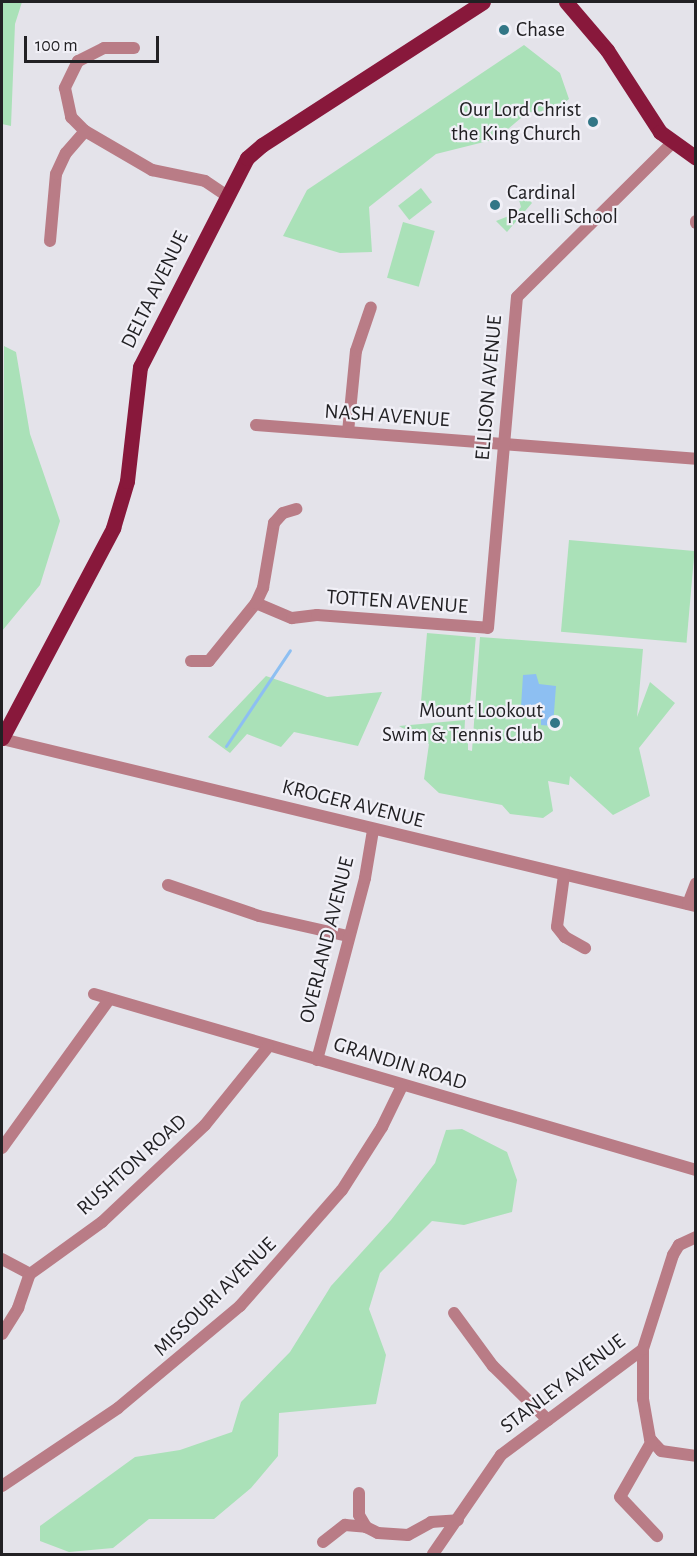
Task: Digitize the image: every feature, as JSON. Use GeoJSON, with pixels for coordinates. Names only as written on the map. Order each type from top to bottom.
{"type":"FeatureCollection","features":[{"type":"Feature","properties":{"kind":"main road","name":"DELTA AVENUE"},"geometry":{"type":"LineString","coordinates":[[2,738],[113,528],[127,481],[140,367],[226,195],[247,158],[262,145],[483,2]]}},
{"type":"Feature","properties":{"kind":"main road"},"geometry":{"type":"LineString","coordinates":[[569,3],[607,50],[651,121],[672,143],[696,159]]}},
{"type":"Feature","properties":{"kind":"street"},"geometry":{"type":"LineString","coordinates":[[134,48],[95,51],[71,69],[65,88],[67,108],[85,131],[152,170],[205,181],[226,195]]}},
{"type":"Feature","properties":{"kind":"street"},"geometry":{"type":"LineString","coordinates":[[50,241],[56,174],[66,153],[85,131]]}},
{"type":"Feature","properties":{"kind":"street","name":"ELLISON AVENUE"},"geometry":{"type":"LineString","coordinates":[[488,628],[517,297],[672,143]]}},
{"type":"Feature","properties":{"kind":"street"},"geometry":{"type":"LineString","coordinates":[[348,432],[356,351],[371,308]]}},
{"type":"Feature","properties":{"kind":"street","name":"NASH AVENUE"},"geometry":{"type":"LineString","coordinates":[[256,425],[696,459]]}},
{"type":"Feature","properties":{"kind":"street"},"geometry":{"type":"LineString","coordinates":[[191,661],[210,661],[256,603],[263,588],[273,523],[283,513],[296,509]]}},
{"type":"Feature","properties":{"kind":"street","name":"TOTTEN AVENUE"},"geometry":{"type":"LineString","coordinates":[[256,603],[292,618],[318,615],[488,628]]}},
{"type":"Feature","properties":{"kind":"street","name":"KROGER AVENUE"},"geometry":{"type":"LineString","coordinates":[[2,738],[373,830],[692,905]]}},
{"type":"Feature","properties":{"kind":"street","name":"OVERLAND AVENUE"},"geometry":{"type":"LineString","coordinates":[[317,1059],[365,878],[373,830]]}},
{"type":"Feature","properties":{"kind":"street"},"geometry":{"type":"LineString","coordinates":[[564,875],[557,927],[565,937],[585,948]]}},
{"type":"Feature","properties":{"kind":"street"},"geometry":{"type":"LineString","coordinates":[[692,905],[696,884]]}},
{"type":"Feature","properties":{"kind":"street"},"geometry":{"type":"LineString","coordinates":[[168,885],[259,916],[348,936]]}},
{"type":"Feature","properties":{"kind":"street","name":"GRANDIN ROAD"},"geometry":{"type":"LineString","coordinates":[[94,994],[108,1001],[317,1059],[402,1086],[696,1170]]}},
{"type":"Feature","properties":{"kind":"street"},"geometry":{"type":"LineString","coordinates":[[2,1148],[108,1001]]}},
{"type":"Feature","properties":{"kind":"street","name":"RUSHTON ROAD"},"geometry":{"type":"LineString","coordinates":[[30,1274],[102,1222],[171,1161],[268,1047]]}},
{"type":"Feature","properties":{"kind":"street","name":"MISSOURI AVENUE"},"geometry":{"type":"LineString","coordinates":[[2,1486],[139,1393],[240,1306],[342,1190],[382,1127],[402,1086]]}},
{"type":"Feature","properties":{"kind":"street","name":"STANLEY AVENUE"},"geometry":{"type":"LineString","coordinates":[[433,1554],[501,1455],[643,1349],[673,1255],[679,1245],[696,1237]]}},
{"type":"Feature","properties":{"kind":"street"},"geometry":{"type":"LineString","coordinates":[[2,1259],[30,1274],[18,1308],[2,1334]]}},
{"type":"Feature","properties":{"kind":"street"},"geometry":{"type":"LineString","coordinates":[[454,1313],[494,1366],[548,1420]]}},
{"type":"Feature","properties":{"kind":"street"},"geometry":{"type":"LineString","coordinates":[[643,1349],[643,1399],[652,1441],[661,1451],[696,1456]]}},
{"type":"Feature","properties":{"kind":"street"},"geometry":{"type":"LineString","coordinates":[[652,1441],[620,1497],[657,1536]]}},
{"type":"Feature","properties":{"kind":"street"},"geometry":{"type":"LineString","coordinates":[[359,1492],[357,1507],[366,1527]]}},
{"type":"Feature","properties":{"kind":"street"},"geometry":{"type":"LineString","coordinates":[[323,1542],[345,1525],[366,1527],[394,1537],[431,1522],[458,1520]]}},
{"type":"Feature","properties":{"kind":"green space"},"geometry":{"type":"Polygon","coordinates":[[[2,2],[22,2],[15,24],[11,126],[2,124],[2,2]]]}},
{"type":"Feature","properties":{"kind":"green space"},"geometry":{"type":"Polygon","coordinates":[[[524,45],[560,73],[569,99],[554,111],[528,112],[496,139],[436,154],[369,207],[372,252],[340,253],[283,236],[307,190],[524,45]]]}},
{"type":"Feature","properties":{"kind":"green space"},"geometry":{"type":"Polygon","coordinates":[[[421,188],[432,202],[409,220],[398,206],[421,188]]]}},
{"type":"Feature","properties":{"kind":"green space"},"geometry":{"type":"Polygon","coordinates":[[[524,194],[532,203],[507,232],[496,221],[516,213],[521,207],[519,200],[524,194]]]}},
{"type":"Feature","properties":{"kind":"green space"},"geometry":{"type":"Polygon","coordinates":[[[403,222],[435,231],[419,287],[387,278],[403,222]]]}},
{"type":"Feature","properties":{"kind":"green space"},"geometry":{"type":"Polygon","coordinates":[[[4,346],[16,352],[30,434],[60,521],[40,585],[2,631],[4,346]]]}},
{"type":"Feature","properties":{"kind":"green space"},"geometry":{"type":"Polygon","coordinates":[[[569,540],[695,551],[687,643],[561,632],[569,540]]]}},
{"type":"Feature","properties":{"kind":"green space","name":"Mount Lookout Swim & Tennis Club"},"geometry":{"type":"Polygon","coordinates":[[[427,633],[476,637],[469,719],[420,715],[427,633]]]}},
{"type":"Feature","properties":{"kind":"green space","name":"Mount Lookout Swim & Tennis Club"},"geometry":{"type":"Polygon","coordinates":[[[480,637],[643,649],[637,717],[650,682],[675,703],[639,748],[650,796],[613,815],[570,776],[569,785],[548,781],[553,811],[543,818],[510,814],[502,805],[439,793],[424,779],[429,744],[399,726],[465,720],[464,739],[468,739],[468,750],[472,751],[480,637]]]}},
{"type":"Feature","properties":{"kind":"green space"},"geometry":{"type":"Polygon","coordinates":[[[266,676],[327,697],[382,692],[358,746],[294,732],[281,747],[247,734],[230,753],[208,737],[266,676]]]}},
{"type":"Feature","properties":{"kind":"green space"},"geometry":{"type":"Polygon","coordinates":[[[462,1129],[507,1152],[517,1180],[512,1212],[464,1225],[432,1221],[380,1273],[369,1309],[386,1355],[376,1404],[279,1413],[278,1456],[251,1488],[214,1519],[149,1519],[113,1548],[69,1552],[40,1541],[40,1526],[135,1457],[180,1450],[232,1432],[241,1402],[290,1352],[331,1286],[391,1220],[435,1163],[446,1130],[462,1129]]]}},
{"type":"Feature","properties":{"kind":"water"},"geometry":{"type":"Polygon","coordinates":[[[536,674],[539,684],[556,686],[553,726],[541,725],[541,709],[521,707],[523,675],[536,674]]]}},
{"type":"Feature","properties":{"kind":"waterway"},"geometry":{"type":"LineString","coordinates":[[226,746],[290,650]]}},
{"type":"Feature","properties":{"kind":"place","name":"Chase"},"geometry":{"type":"Point","coordinates":[504,30]}},
{"type":"Feature","properties":{"kind":"place","name":"Our Lord Christ the King Church"},"geometry":{"type":"Point","coordinates":[593,122]}},
{"type":"Feature","properties":{"kind":"place","name":"Cardinal Pacelli School"},"geometry":{"type":"Point","coordinates":[495,205]}},
{"type":"Feature","properties":{"kind":"place","name":"Mount Lookout Swim & Tennis Club"},"geometry":{"type":"Point","coordinates":[555,723]}}]}
